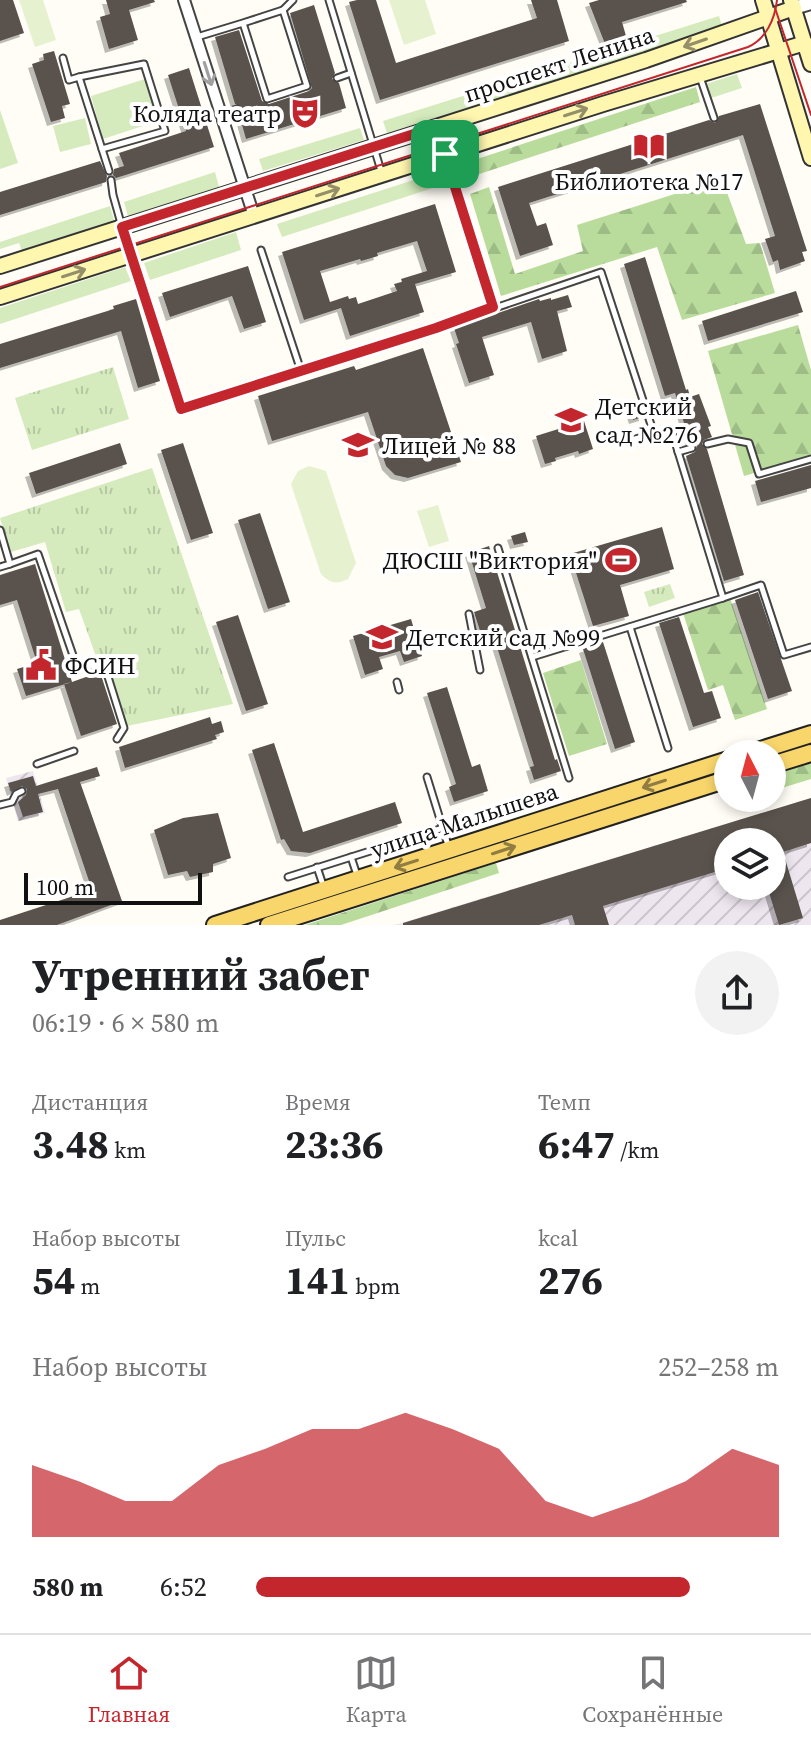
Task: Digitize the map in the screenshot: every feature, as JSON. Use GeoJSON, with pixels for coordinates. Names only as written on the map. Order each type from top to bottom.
{"type":"FeatureCollection","features":[{"type":"Feature","properties":{"kind":"main road"},"geometry":{"type":"LineString","coordinates":[[763,0],[811,158]]}},
{"type":"Feature","properties":{"kind":"main road"},"geometry":{"type":"LineString","coordinates":[[792,4],[808,42],[811,64]]}},
{"type":"Feature","properties":{"kind":"main road","name":"проспект Ленина"},"geometry":{"type":"LineString","coordinates":[[0,266],[769,18],[792,4]]}},
{"type":"Feature","properties":{"kind":"main road"},"geometry":{"type":"LineString","coordinates":[[0,297],[445,154],[808,42]]}},
{"type":"Feature","properties":{"kind":"main road"},"geometry":{"type":"LineString","coordinates":[[786,742],[811,734]]}},
{"type":"Feature","properties":{"kind":"main road"},"geometry":{"type":"LineString","coordinates":[[786,761],[811,753]]}},
{"type":"Feature","properties":{"kind":"main road","name":"улица Малышева"},"geometry":{"type":"LineString","coordinates":[[215,925],[714,765]]}},
{"type":"Feature","properties":{"kind":"main road","name":"улица Малышева"},"geometry":{"type":"LineString","coordinates":[[269,925],[714,783]]}},
{"type":"Feature","properties":{"kind":"street"},"geometry":{"type":"LineString","coordinates":[[184,0],[254,216]]}},
{"type":"Feature","properties":{"kind":"street","name":"проспект Ленина"},"geometry":{"type":"LineString","coordinates":[[792,4],[811,3]]}},
{"type":"Feature","properties":{"kind":"lane"},"geometry":{"type":"LineString","coordinates":[[196,37],[283,10],[293,0]]}},
{"type":"Feature","properties":{"kind":"lane"},"geometry":{"type":"LineString","coordinates":[[329,0],[382,175]]}},
{"type":"Feature","properties":{"kind":"lane"},"geometry":{"type":"LineString","coordinates":[[243,23],[264,100],[310,85],[283,10]]}},
{"type":"Feature","properties":{"kind":"lane"},"geometry":{"type":"LineString","coordinates":[[63,58],[69,80],[144,64],[165,131],[102,149]]}},
{"type":"Feature","properties":{"kind":"lane"},"geometry":{"type":"LineString","coordinates":[[337,78],[351,73]]}},
{"type":"Feature","properties":{"kind":"lane"},"geometry":{"type":"LineString","coordinates":[[700,75],[714,118]]}},
{"type":"Feature","properties":{"kind":"lane"},"geometry":{"type":"LineString","coordinates":[[79,77],[109,171]]}},
{"type":"Feature","properties":{"kind":"lane"},"geometry":{"type":"LineString","coordinates":[[221,113],[237,109]]}},
{"type":"Feature","properties":{"kind":"lane"},"geometry":{"type":"LineString","coordinates":[[436,127],[493,307]]}},
{"type":"Feature","properties":{"kind":"lane"},"geometry":{"type":"LineString","coordinates":[[111,180],[122,227],[181,409],[601,272],[654,434]]}},
{"type":"Feature","properties":{"kind":"lane"},"geometry":{"type":"LineString","coordinates":[[261,250],[301,371]]}},
{"type":"Feature","properties":{"kind":"lane"},"geometry":{"type":"LineString","coordinates":[[635,439],[672,432],[723,598]]}},
{"type":"Feature","properties":{"kind":"lane"},"geometry":{"type":"LineString","coordinates":[[707,444],[728,439],[749,443],[759,474],[811,459]]}},
{"type":"Feature","properties":{"kind":"lane"},"geometry":{"type":"LineString","coordinates":[[678,452],[692,448]]}},
{"type":"Feature","properties":{"kind":"lane"},"geometry":{"type":"LineString","coordinates":[[0,530],[10,564]]}},
{"type":"Feature","properties":{"kind":"lane"},"geometry":{"type":"LineString","coordinates":[[498,548],[569,778]]}},
{"type":"Feature","properties":{"kind":"lane"},"geometry":{"type":"LineString","coordinates":[[0,567],[38,554],[77,667],[104,664],[124,728],[117,739]]}},
{"type":"Feature","properties":{"kind":"lane"},"geometry":{"type":"LineString","coordinates":[[532,657],[761,585],[784,655],[811,647]]}},
{"type":"Feature","properties":{"kind":"lane"},"geometry":{"type":"LineString","coordinates":[[469,614],[480,670]]}},
{"type":"Feature","properties":{"kind":"lane"},"geometry":{"type":"LineString","coordinates":[[630,627],[668,748]]}},
{"type":"Feature","properties":{"kind":"lane"},"geometry":{"type":"LineString","coordinates":[[397,682],[399,690]]}},
{"type":"Feature","properties":{"kind":"lane"},"geometry":{"type":"LineString","coordinates":[[37,764],[74,751]]}},
{"type":"Feature","properties":{"kind":"lane"},"geometry":{"type":"LineString","coordinates":[[427,777],[450,850]]}},
{"type":"Feature","properties":{"kind":"lane"},"geometry":{"type":"LineString","coordinates":[[0,805],[13,801],[16,794],[22,791]]}},
{"type":"Feature","properties":{"kind":"lane"},"geometry":{"type":"LineString","coordinates":[[288,877],[443,828]]}},
{"type":"Feature","properties":{"kind":"lane"},"geometry":{"type":"LineString","coordinates":[[351,857],[359,879]]}},
{"type":"Feature","properties":{"kind":"lane"},"geometry":{"type":"LineString","coordinates":[[317,867],[325,890]]}},
{"type":"Feature","properties":{"kind":"shaded area"},"geometry":{"type":"Polygon","coordinates":[[[33,771],[45,813],[18,821],[6,778],[33,771]]]}},
{"type":"Feature","properties":{"kind":"shaded area"},"geometry":{"type":"Polygon","coordinates":[[[811,798],[811,925],[395,925],[765,812],[786,812],[786,806],[811,798]]]}},
{"type":"Feature","properties":{"kind":"green space"},"geometry":{"type":"Polygon","coordinates":[[[19,0],[43,0],[56,40],[35,47],[19,0]]]}},
{"type":"Feature","properties":{"kind":"green space"},"geometry":{"type":"Polygon","coordinates":[[[389,0],[425,0],[436,34],[404,45],[389,0]]]}},
{"type":"Feature","properties":{"kind":"green space"},"geometry":{"type":"Polygon","coordinates":[[[719,16],[723,30],[387,133],[383,121],[719,16]]]}},
{"type":"Feature","properties":{"kind":"green space"},"geometry":{"type":"Polygon","coordinates":[[[737,74],[742,88],[711,98],[706,84],[737,74]]]}},
{"type":"Feature","properties":{"kind":"green space"},"geometry":{"type":"Polygon","coordinates":[[[145,79],[158,121],[103,139],[91,96],[145,79]]]}},
{"type":"Feature","properties":{"kind":"green space"},"geometry":{"type":"Polygon","coordinates":[[[696,87],[700,102],[473,176],[468,162],[696,87]]]}},
{"type":"Feature","properties":{"kind":"green space"},"geometry":{"type":"Polygon","coordinates":[[[0,110],[18,163],[0,169],[0,110]]]}},
{"type":"Feature","properties":{"kind":"green space"},"geometry":{"type":"Polygon","coordinates":[[[85,118],[91,144],[60,152],[53,126],[85,118]]]}},
{"type":"Feature","properties":{"kind":"green space"},"geometry":{"type":"Polygon","coordinates":[[[360,128],[364,140],[263,171],[259,159],[360,128]]]}},
{"type":"Feature","properties":{"kind":"green space"},"geometry":{"type":"Polygon","coordinates":[[[215,172],[220,191],[129,220],[124,202],[215,172]]]}},
{"type":"Feature","properties":{"kind":"green space"},"geometry":{"type":"Polygon","coordinates":[[[429,175],[433,188],[282,237],[277,224],[429,175]]]}},
{"type":"Feature","properties":{"kind":"green space"},"geometry":{"type":"Polygon","coordinates":[[[722,179],[746,244],[760,243],[775,293],[682,320],[657,247],[501,296],[470,194],[489,187],[515,274],[583,251],[577,225],[722,179]]]}},
{"type":"Feature","properties":{"kind":"green space"},"geometry":{"type":"Polygon","coordinates":[[[110,206],[115,224],[23,254],[19,243],[0,249],[0,242],[110,206]]]}},
{"type":"Feature","properties":{"kind":"green space"},"geometry":{"type":"Polygon","coordinates":[[[236,232],[241,250],[150,280],[144,263],[236,232]]]}},
{"type":"Feature","properties":{"kind":"green space"},"geometry":{"type":"Polygon","coordinates":[[[125,267],[131,281],[0,324],[0,308],[125,267]]]}},
{"type":"Feature","properties":{"kind":"green space"},"geometry":{"type":"Polygon","coordinates":[[[798,325],[811,370],[811,457],[744,476],[708,351],[798,325]]]}},
{"type":"Feature","properties":{"kind":"green space"},"geometry":{"type":"Polygon","coordinates":[[[113,367],[129,419],[32,450],[15,398],[113,367]]]}},
{"type":"Feature","properties":{"kind":"green space"},"geometry":{"type":"Polygon","coordinates":[[[309,466],[326,471],[356,563],[348,579],[340,582],[330,581],[321,574],[291,484],[298,471],[309,466]]]}},
{"type":"Feature","properties":{"kind":"green space"},"geometry":{"type":"Polygon","coordinates":[[[152,468],[233,704],[127,726],[106,660],[98,662],[79,609],[66,612],[45,542],[11,552],[0,518],[152,468]]]}},
{"type":"Feature","properties":{"kind":"green space"},"geometry":{"type":"Polygon","coordinates":[[[438,505],[449,541],[429,547],[417,511],[438,505]]]}},
{"type":"Feature","properties":{"kind":"green space"},"geometry":{"type":"Polygon","coordinates":[[[670,584],[675,598],[649,607],[644,592],[670,584]]]}},
{"type":"Feature","properties":{"kind":"green space"},"geometry":{"type":"Polygon","coordinates":[[[730,598],[767,709],[735,720],[723,685],[708,690],[683,613],[730,598]]]}},
{"type":"Feature","properties":{"kind":"green space"},"geometry":{"type":"Polygon","coordinates":[[[581,660],[607,744],[569,756],[543,673],[581,660]]]}},
{"type":"Feature","properties":{"kind":"green space"},"geometry":{"type":"Polygon","coordinates":[[[811,763],[811,779],[786,787],[786,771],[811,763]]]}},
{"type":"Feature","properties":{"kind":"green space"},"geometry":{"type":"Polygon","coordinates":[[[496,863],[499,873],[341,925],[305,925],[496,863]]]}},
{"type":"Feature","properties":{"kind":"building"},"geometry":{"type":"Polygon","coordinates":[[[0,0],[13,0],[24,33],[0,41],[0,0]]]}},
{"type":"Feature","properties":{"kind":"building"},"geometry":{"type":"Polygon","coordinates":[[[106,0],[154,0],[129,10],[138,40],[109,49],[100,17],[110,14],[106,0]]]}},
{"type":"Feature","properties":{"kind":"building"},"geometry":{"type":"Polygon","coordinates":[[[376,0],[396,63],[537,18],[531,0],[557,0],[569,41],[380,100],[349,2],[376,0]]]}},
{"type":"Feature","properties":{"kind":"building"},"geometry":{"type":"Polygon","coordinates":[[[599,0],[687,2],[622,22],[628,43],[607,49],[589,3],[599,0]]]}},
{"type":"Feature","properties":{"kind":"building"},"geometry":{"type":"Polygon","coordinates":[[[314,5],[335,73],[332,79],[339,83],[346,108],[246,139],[239,114],[242,107],[235,104],[215,37],[239,30],[262,101],[269,104],[312,88],[290,13],[314,5]]]}},
{"type":"Feature","properties":{"kind":"building"},"geometry":{"type":"Polygon","coordinates":[[[54,51],[70,104],[62,106],[65,118],[51,122],[32,64],[44,60],[43,54],[54,51]]]}},
{"type":"Feature","properties":{"kind":"building"},"geometry":{"type":"Polygon","coordinates":[[[189,68],[214,147],[116,178],[114,169],[124,166],[119,153],[186,131],[168,75],[189,68]]]}},
{"type":"Feature","properties":{"kind":"building"},"geometry":{"type":"Polygon","coordinates":[[[760,104],[807,251],[802,252],[805,261],[780,270],[778,260],[773,262],[765,239],[775,236],[743,135],[529,203],[537,226],[546,223],[553,245],[520,256],[498,187],[709,120],[715,123],[719,116],[760,104]]]}},
{"type":"Feature","properties":{"kind":"building"},"geometry":{"type":"Polygon","coordinates":[[[100,161],[107,176],[106,182],[0,215],[0,192],[100,161]]]}},
{"type":"Feature","properties":{"kind":"building"},"geometry":{"type":"Polygon","coordinates":[[[435,204],[456,272],[415,284],[424,312],[350,336],[341,308],[304,320],[282,252],[435,204]],[[417,241],[377,253],[378,256],[320,271],[330,302],[348,296],[349,299],[356,297],[358,304],[397,291],[394,284],[402,282],[401,279],[427,271],[417,241]]]}},
{"type":"Feature","properties":{"kind":"building"},"geometry":{"type":"Polygon","coordinates":[[[645,257],[686,390],[690,397],[699,394],[711,426],[708,427],[712,437],[702,444],[707,449],[744,575],[724,581],[686,456],[695,452],[697,446],[690,443],[675,393],[665,396],[624,264],[645,257]]]}},
{"type":"Feature","properties":{"kind":"building"},"geometry":{"type":"Polygon","coordinates":[[[248,266],[266,322],[244,329],[232,296],[170,317],[162,293],[248,266]]]}},
{"type":"Feature","properties":{"kind":"building"},"geometry":{"type":"Polygon","coordinates":[[[796,291],[803,312],[708,341],[702,321],[796,291]]]}},
{"type":"Feature","properties":{"kind":"building"},"geometry":{"type":"Polygon","coordinates":[[[568,295],[572,307],[557,311],[567,351],[542,359],[531,322],[482,337],[494,375],[469,383],[454,328],[539,299],[551,300],[568,295]]]}},
{"type":"Feature","properties":{"kind":"building"},"geometry":{"type":"Polygon","coordinates":[[[136,299],[160,381],[138,388],[121,331],[0,368],[0,344],[114,309],[113,306],[136,299]]]}},
{"type":"Feature","properties":{"kind":"building"},"geometry":{"type":"Polygon","coordinates":[[[423,348],[461,462],[408,478],[395,475],[386,466],[368,412],[272,441],[258,396],[354,366],[356,370],[423,348]]]}},
{"type":"Feature","properties":{"kind":"building"},"geometry":{"type":"Polygon","coordinates":[[[639,405],[643,417],[633,420],[629,408],[639,405]]]}},
{"type":"Feature","properties":{"kind":"building"},"geometry":{"type":"Polygon","coordinates":[[[584,421],[593,449],[555,458],[556,461],[545,464],[536,436],[584,421]]]}},
{"type":"Feature","properties":{"kind":"building"},"geometry":{"type":"Polygon","coordinates":[[[120,443],[127,464],[36,494],[29,473],[120,443]]]}},
{"type":"Feature","properties":{"kind":"building"},"geometry":{"type":"Polygon","coordinates":[[[183,443],[213,533],[191,540],[161,450],[183,443]]]}},
{"type":"Feature","properties":{"kind":"building"},"geometry":{"type":"Polygon","coordinates":[[[811,465],[811,488],[761,502],[755,481],[811,465]]]}},
{"type":"Feature","properties":{"kind":"building"},"geometry":{"type":"Polygon","coordinates":[[[260,513],[290,602],[268,609],[238,520],[260,513]]]}},
{"type":"Feature","properties":{"kind":"building","name":"ДЮСШ \"Виктория\""},"geometry":{"type":"Polygon","coordinates":[[[662,527],[674,569],[620,585],[629,616],[593,626],[570,554],[662,527]]]}},
{"type":"Feature","properties":{"kind":"building"},"geometry":{"type":"Polygon","coordinates":[[[525,532],[528,542],[514,545],[511,536],[525,532]]]}},
{"type":"Feature","properties":{"kind":"building"},"geometry":{"type":"Polygon","coordinates":[[[489,546],[561,771],[534,780],[530,767],[534,766],[492,631],[481,634],[474,612],[486,608],[469,553],[489,546]]]}},
{"type":"Feature","properties":{"kind":"building"},"geometry":{"type":"Polygon","coordinates":[[[35,564],[72,682],[100,672],[117,724],[81,736],[64,684],[26,696],[17,669],[37,663],[17,600],[0,605],[0,575],[35,564]]]}},
{"type":"Feature","properties":{"kind":"building"},"geometry":{"type":"Polygon","coordinates":[[[758,592],[792,691],[768,699],[735,600],[758,592]]]}},
{"type":"Feature","properties":{"kind":"building"},"geometry":{"type":"Polygon","coordinates":[[[238,615],[268,704],[246,711],[216,622],[238,615]]]}},
{"type":"Feature","properties":{"kind":"building"},"geometry":{"type":"Polygon","coordinates":[[[679,617],[704,693],[712,691],[721,718],[693,727],[659,623],[679,617]]]}},
{"type":"Feature","properties":{"kind":"building"},"geometry":{"type":"Polygon","coordinates":[[[411,619],[422,656],[404,662],[400,651],[379,657],[383,669],[365,675],[353,636],[411,619]]]}},
{"type":"Feature","properties":{"kind":"building"},"geometry":{"type":"Polygon","coordinates":[[[603,642],[635,742],[615,749],[583,649],[603,642]]]}},
{"type":"Feature","properties":{"kind":"building"},"geometry":{"type":"Polygon","coordinates":[[[447,687],[472,767],[480,764],[488,791],[454,802],[449,787],[456,784],[427,693],[447,687]]]}},
{"type":"Feature","properties":{"kind":"building"},"geometry":{"type":"Polygon","coordinates":[[[210,717],[212,724],[221,721],[224,732],[215,735],[217,739],[125,768],[119,747],[210,717]]]}},
{"type":"Feature","properties":{"kind":"building"},"geometry":{"type":"Polygon","coordinates":[[[274,743],[303,832],[395,802],[402,823],[310,853],[291,851],[284,839],[281,840],[252,750],[274,743]]]}},
{"type":"Feature","properties":{"kind":"building"},"geometry":{"type":"Polygon","coordinates":[[[97,767],[100,776],[80,782],[122,901],[57,925],[0,925],[0,920],[92,890],[58,789],[38,794],[43,812],[23,817],[18,802],[26,795],[27,789],[22,786],[11,792],[8,783],[33,776],[36,786],[97,767]]]}},
{"type":"Feature","properties":{"kind":"building"},"geometry":{"type":"Polygon","coordinates":[[[811,798],[811,843],[786,851],[786,828],[714,828],[714,872],[603,906],[609,925],[575,925],[572,915],[539,925],[403,925],[403,923],[765,812],[786,812],[786,806],[811,798]]]}},
{"type":"Feature","properties":{"kind":"building"},"geometry":{"type":"Polygon","coordinates":[[[218,813],[231,858],[213,864],[213,872],[190,877],[187,871],[168,875],[154,830],[183,818],[218,813]]]}},
{"type":"Feature","properties":{"kind":"building"},"geometry":{"type":"Polygon","coordinates":[[[786,862],[803,918],[779,925],[771,900],[786,900],[786,862]]]}},
{"type":"Feature","properties":{"kind":"tram line"},"geometry":{"type":"LineString","coordinates":[[0,287],[748,47],[760,39],[768,28],[777,0]]}},
{"type":"Feature","properties":{"kind":"tram line"},"geometry":{"type":"LineString","coordinates":[[775,8],[811,115]]}},
{"type":"Feature","properties":{"kind":"place","name":"Коляда театр"},"geometry":{"type":"Point","coordinates":[305,113]}},
{"type":"Feature","properties":{"kind":"place","name":"Библиотека №17"},"geometry":{"type":"Point","coordinates":[649,146]}},
{"type":"Feature","properties":{"kind":"place","name":"Детский сад №276"},"geometry":{"type":"Point","coordinates":[571,420]}},
{"type":"Feature","properties":{"kind":"place","name":"Лицей № 88"},"geometry":{"type":"Point","coordinates":[358,445]}},
{"type":"Feature","properties":{"kind":"place","name":"ДЮСШ \"Виктория\""},"geometry":{"type":"Point","coordinates":[621,560]}},
{"type":"Feature","properties":{"kind":"place","name":"Детский сад №99"},"geometry":{"type":"Point","coordinates":[382,637]}},
{"type":"Feature","properties":{"kind":"place","name":"ФСИН"},"geometry":{"type":"Point","coordinates":[41,665]}},
{"type":"Feature","properties":{"kind":"route"},"geometry":{"type":"LineString","coordinates":[[436,127],[445,154],[493,307],[181,409],[122,227],[436,127]]}}]}
